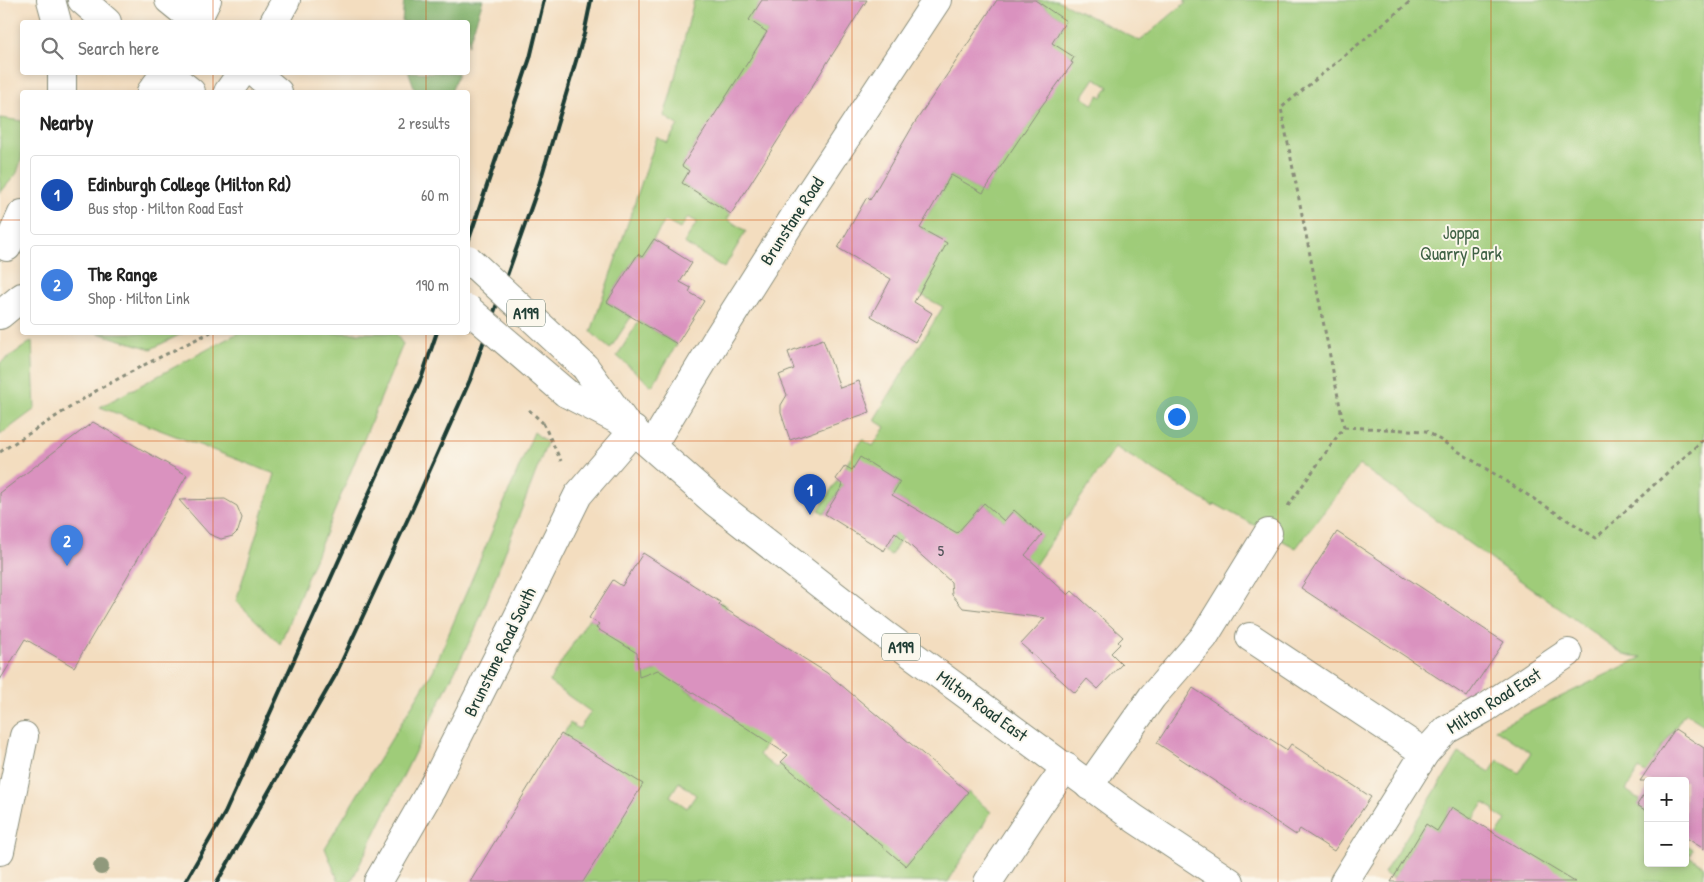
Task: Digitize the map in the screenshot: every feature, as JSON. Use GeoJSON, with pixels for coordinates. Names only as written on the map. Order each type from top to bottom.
{"type":"FeatureCollection","features":[{"type":"Feature","properties":{"kind":"street"},"geometry":{"type":"LineString","coordinates":[[51,0],[56,20]]}},
{"type":"Feature","properties":{"kind":"street"},"geometry":{"type":"LineString","coordinates":[[82,0],[105,20]]}},
{"type":"Feature","properties":{"kind":"street"},"geometry":{"type":"LineString","coordinates":[[169,0],[194,20]]}},
{"type":"Feature","properties":{"kind":"street"},"geometry":{"type":"LineString","coordinates":[[197,20],[207,0]]}},
{"type":"Feature","properties":{"kind":"street"},"geometry":{"type":"LineString","coordinates":[[275,20],[286,0]]}},
{"type":"Feature","properties":{"kind":"street","name":"Brunstane Road"},"geometry":{"type":"LineString","coordinates":[[637,433],[716,342],[802,204],[937,0]]}},
{"type":"Feature","properties":{"kind":"street"},"geometry":{"type":"LineString","coordinates":[[62,75],[62,90]]}},
{"type":"Feature","properties":{"kind":"street"},"geometry":{"type":"LineString","coordinates":[[152,90],[164,75]]}},
{"type":"Feature","properties":{"kind":"street"},"geometry":{"type":"LineString","coordinates":[[170,75],[188,90]]}},
{"type":"Feature","properties":{"kind":"street"},"geometry":{"type":"LineString","coordinates":[[229,90],[240,75]]}},
{"type":"Feature","properties":{"kind":"street"},"geometry":{"type":"LineString","coordinates":[[258,75],[276,90]]}},
{"type":"Feature","properties":{"kind":"street"},"geometry":{"type":"LineString","coordinates":[[10,245],[20,219]]}},
{"type":"Feature","properties":{"kind":"street","name":"Milton Road East"},"geometry":{"type":"LineString","coordinates":[[470,262],[586,367],[637,433],[716,503],[884,634],[1089,786],[1142,825],[1230,882]]}},
{"type":"Feature","properties":{"kind":"street"},"geometry":{"type":"LineString","coordinates":[[0,315],[20,299]]}},
{"type":"Feature","properties":{"kind":"street","name":"Milton Road East"},"geometry":{"type":"LineString","coordinates":[[470,311],[566,393],[637,433]]}},
{"type":"Feature","properties":{"kind":"street","name":"Brunstane Road South"},"geometry":{"type":"LineString","coordinates":[[378,882],[436,779],[578,496],[637,433]]}},
{"type":"Feature","properties":{"kind":"street"},"geometry":{"type":"LineString","coordinates":[[1089,786],[1152,697],[1204,637],[1268,533]]}},
{"type":"Feature","properties":{"kind":"street"},"geometry":{"type":"LineString","coordinates":[[1250,637],[1425,753]]}},
{"type":"Feature","properties":{"kind":"street","name":"Milton Road East"},"geometry":{"type":"LineString","coordinates":[[1344,882],[1425,753],[1446,730],[1484,709],[1568,653]]}},
{"type":"Feature","properties":{"kind":"street"},"geometry":{"type":"LineString","coordinates":[[0,852],[24,736]]}},
{"type":"Feature","properties":{"kind":"street"},"geometry":{"type":"LineString","coordinates":[[988,882],[1066,768]]}},
{"type":"Feature","properties":{"kind":"path"},"geometry":{"type":"LineString","coordinates":[[1268,533],[1344,427],[1281,108],[1412,0]]}},
{"type":"Feature","properties":{"kind":"path"},"geometry":{"type":"LineString","coordinates":[[0,452],[70,406],[105,386],[205,335]]}},
{"type":"Feature","properties":{"kind":"path"},"geometry":{"type":"LineString","coordinates":[[1344,427],[1426,431],[1596,538],[1704,438]]}},
{"type":"Feature","properties":{"kind":"green space"},"geometry":{"type":"Polygon","coordinates":[[[404,0],[483,0],[470,39],[470,20],[402,20],[404,0]]]}},
{"type":"Feature","properties":{"kind":"green space"},"geometry":{"type":"Polygon","coordinates":[[[694,0],[799,0],[760,3],[749,20],[767,32],[756,49],[764,55],[741,73],[719,107],[712,136],[704,131],[682,166],[689,171],[682,183],[731,214],[727,219],[746,231],[724,268],[684,243],[697,222],[688,217],[680,229],[665,221],[642,257],[638,254],[607,302],[631,317],[610,349],[591,332],[657,137],[667,143],[678,125],[664,116],[694,0]]]}},
{"type":"Feature","properties":{"kind":"green space","name":"Joppa Quarry Park"},"geometry":{"type":"Polygon","coordinates":[[[1035,0],[1057,0],[1140,41],[1186,2],[1184,0],[1704,0],[1704,725],[1685,713],[1654,759],[1654,777],[1639,769],[1626,790],[1640,800],[1637,805],[1644,809],[1644,867],[1689,867],[1689,856],[1704,866],[1704,877],[1701,882],[1571,882],[1494,839],[1506,820],[1484,803],[1473,820],[1452,807],[1437,831],[1426,824],[1393,879],[1384,873],[1459,753],[1490,772],[1498,760],[1519,773],[1531,753],[1495,729],[1642,657],[1624,655],[1360,465],[1296,548],[1215,504],[1213,506],[1115,447],[1025,580],[1013,568],[1042,535],[1014,510],[1004,521],[984,503],[954,537],[917,513],[891,555],[884,551],[911,506],[892,495],[900,482],[880,470],[852,470],[825,514],[819,510],[862,439],[873,446],[885,427],[874,420],[943,307],[894,280],[947,243],[870,200],[876,190],[927,216],[951,175],[983,193],[1074,57],[1058,47],[1049,47],[1066,21],[1035,0]],[[1095,78],[1082,97],[1093,104],[1099,95],[1102,97],[1109,87],[1095,78]]]}},
{"type":"Feature","properties":{"kind":"green space"},"geometry":{"type":"Polygon","coordinates":[[[410,75],[457,75],[452,90],[415,90],[410,75]]]}},
{"type":"Feature","properties":{"kind":"green space"},"geometry":{"type":"Polygon","coordinates":[[[0,118],[20,121],[20,163],[17,173],[0,193],[0,118]]]}},
{"type":"Feature","properties":{"kind":"green space"},"geometry":{"type":"Polygon","coordinates":[[[639,321],[677,344],[652,386],[617,356],[639,321]]]}},
{"type":"Feature","properties":{"kind":"green space"},"geometry":{"type":"Polygon","coordinates":[[[105,335],[179,335],[151,349],[105,335]]]}},
{"type":"Feature","properties":{"kind":"green space"},"geometry":{"type":"Polygon","coordinates":[[[234,335],[396,335],[403,344],[280,644],[236,601],[275,474],[100,407],[234,335]]]}},
{"type":"Feature","properties":{"kind":"green space"},"geometry":{"type":"Polygon","coordinates":[[[32,341],[35,409],[0,435],[0,363],[32,341]]]}},
{"type":"Feature","properties":{"kind":"green space"},"geometry":{"type":"Polygon","coordinates":[[[534,432],[547,443],[476,628],[351,882],[339,882],[325,848],[433,671],[534,432]]]}},
{"type":"Feature","properties":{"kind":"green space"},"geometry":{"type":"Polygon","coordinates":[[[720,602],[727,606],[725,609],[732,613],[685,688],[699,698],[710,681],[815,666],[759,755],[776,768],[781,763],[793,772],[808,754],[835,807],[852,821],[866,804],[906,866],[968,792],[991,812],[948,882],[555,882],[563,735],[570,723],[579,729],[591,712],[549,682],[589,618],[599,624],[596,628],[644,638],[647,674],[656,671],[667,653],[674,676],[720,602]],[[679,782],[670,796],[687,808],[696,795],[679,782]]]}},
{"type":"Feature","properties":{"kind":"green space","name":"Joppa Quarry Park"},"geometry":{"type":"Polygon","coordinates":[[[1689,846],[1693,849],[1689,856],[1689,846]]]}},
{"type":"Feature","properties":{"kind":"building"},"geometry":{"type":"Polygon","coordinates":[[[762,0],[867,0],[731,214],[682,183],[689,171],[682,166],[767,32],[749,20],[762,0]]]}},
{"type":"Feature","properties":{"kind":"building"},"geometry":{"type":"Polygon","coordinates":[[[997,0],[1035,0],[1066,21],[1052,43],[1074,57],[1071,62],[1073,63],[983,193],[951,175],[920,228],[947,243],[914,302],[932,313],[915,342],[871,316],[891,279],[838,248],[867,197],[870,200],[914,124],[997,0]]]}},
{"type":"Feature","properties":{"kind":"building"},"geometry":{"type":"Polygon","coordinates":[[[654,239],[692,263],[680,282],[691,288],[689,292],[704,301],[677,344],[607,302],[638,254],[642,257],[654,239]]]}},
{"type":"Feature","properties":{"kind":"building"},"geometry":{"type":"Polygon","coordinates":[[[823,339],[840,388],[859,381],[870,412],[790,440],[781,413],[781,405],[787,395],[779,375],[794,369],[788,352],[823,339]]]}},
{"type":"Feature","properties":{"kind":"building"},"geometry":{"type":"Polygon","coordinates":[[[93,422],[187,475],[74,667],[25,639],[0,680],[0,493],[93,422]]]}},
{"type":"Feature","properties":{"kind":"building"},"geometry":{"type":"Polygon","coordinates":[[[860,457],[900,482],[892,495],[957,533],[984,503],[1004,521],[1014,510],[1042,535],[1025,555],[1068,595],[1072,591],[1123,637],[1118,642],[1120,644],[1111,653],[1122,664],[1098,689],[1087,679],[1075,693],[1021,644],[1045,618],[963,608],[952,595],[951,582],[895,532],[884,551],[825,514],[843,485],[836,479],[845,466],[852,470],[860,457]]]}},
{"type":"Feature","properties":{"kind":"building"},"geometry":{"type":"Polygon","coordinates":[[[225,499],[237,506],[242,518],[238,531],[233,536],[221,539],[209,534],[179,500],[225,499]]]}},
{"type":"Feature","properties":{"kind":"building"},"geometry":{"type":"Polygon","coordinates":[[[1337,532],[1504,642],[1467,697],[1301,588],[1337,532]]]}},
{"type":"Feature","properties":{"kind":"building"},"geometry":{"type":"Polygon","coordinates":[[[643,553],[720,602],[719,605],[827,673],[968,792],[906,866],[781,762],[788,755],[658,670],[639,677],[637,653],[596,628],[599,624],[589,618],[613,580],[622,586],[643,553]]]}},
{"type":"Feature","properties":{"kind":"building"},"geometry":{"type":"Polygon","coordinates":[[[1193,688],[1287,750],[1291,744],[1371,797],[1334,851],[1300,829],[1296,835],[1157,743],[1193,688]]]}},
{"type":"Feature","properties":{"kind":"building"},"geometry":{"type":"Polygon","coordinates":[[[1675,729],[1704,748],[1704,849],[1689,840],[1689,777],[1644,777],[1644,781],[1640,781],[1675,729]]]}},
{"type":"Feature","properties":{"kind":"building"},"geometry":{"type":"Polygon","coordinates":[[[561,734],[643,784],[583,882],[470,882],[561,734]]]}},
{"type":"Feature","properties":{"kind":"building"},"geometry":{"type":"Polygon","coordinates":[[[1644,794],[1644,809],[1637,805],[1644,794]]]}},
{"type":"Feature","properties":{"kind":"building"},"geometry":{"type":"Polygon","coordinates":[[[1452,807],[1575,882],[1391,882],[1426,824],[1437,831],[1452,807]]]}},
{"type":"Feature","properties":{"kind":"railway"},"geometry":{"type":"LineString","coordinates":[[470,236],[530,58],[544,0]]}},
{"type":"Feature","properties":{"kind":"railway"},"geometry":{"type":"LineString","coordinates":[[217,882],[335,676],[470,380],[539,185],[584,34],[591,0]]}},
{"type":"Feature","properties":{"kind":"railway"},"geometry":{"type":"LineString","coordinates":[[185,882],[225,813],[422,376],[436,335]]}},
{"type":"Feature","properties":{"kind":"place","name":"Edinburgh College (Milton Rd)"},"geometry":{"type":"Point","coordinates":[810,515]}},
{"type":"Feature","properties":{"kind":"place","name":"The Range"},"geometry":{"type":"Point","coordinates":[67,566]}}]}
